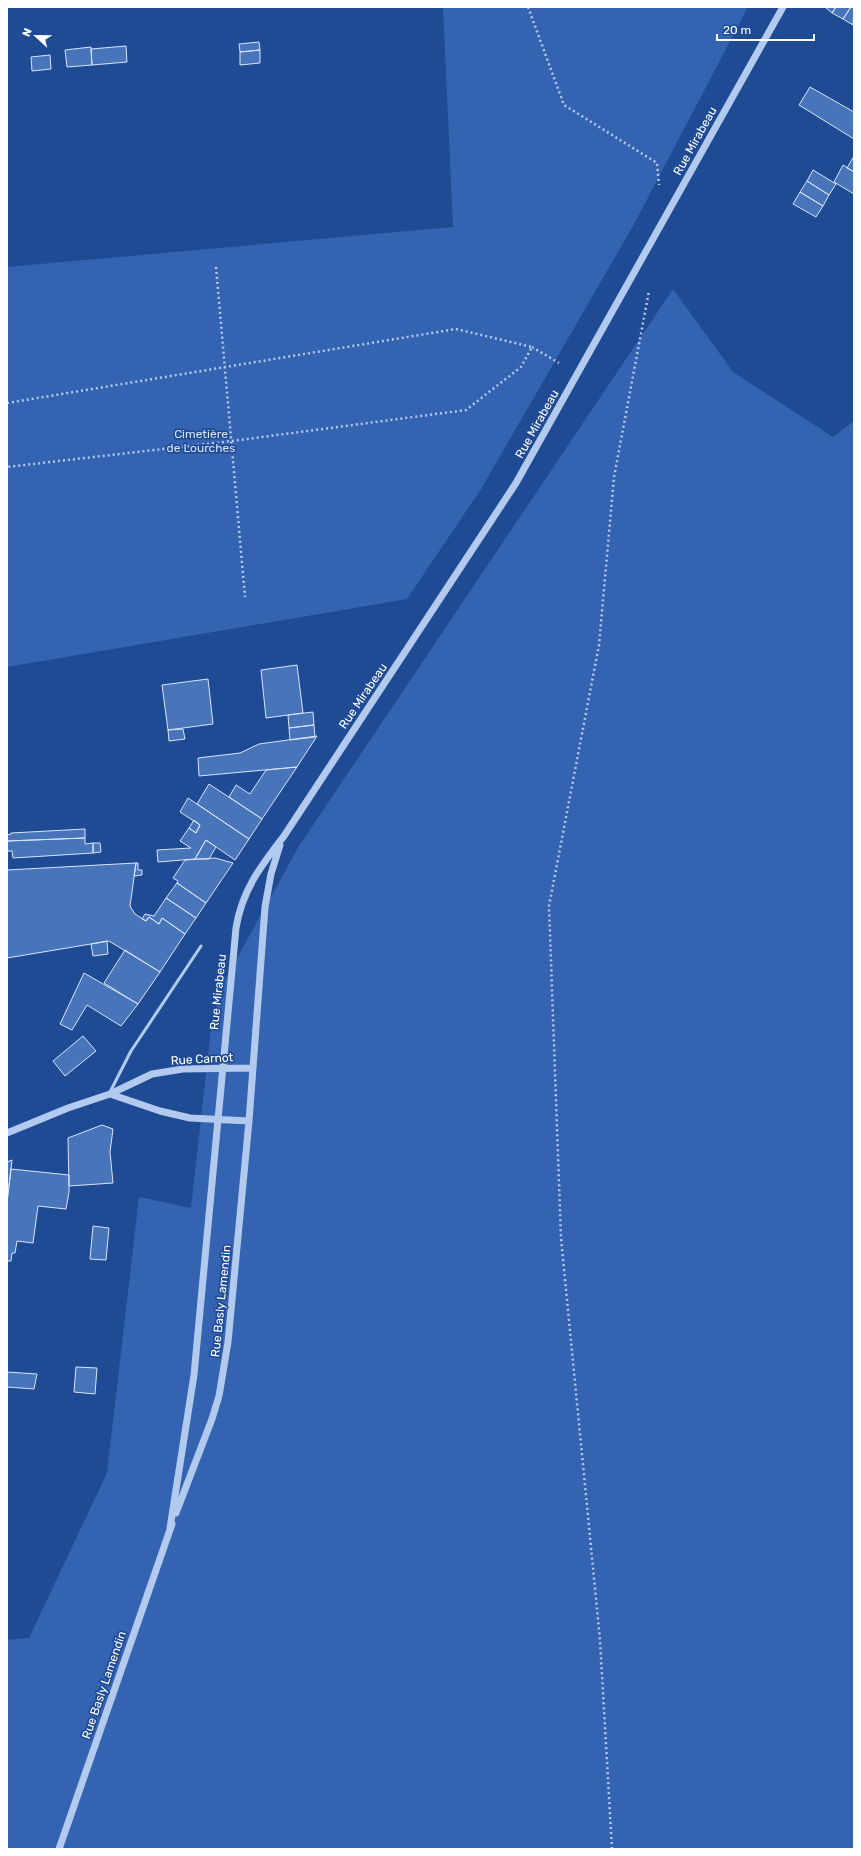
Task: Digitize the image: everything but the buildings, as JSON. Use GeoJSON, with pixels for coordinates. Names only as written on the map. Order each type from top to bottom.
{"type":"FeatureCollection","features":[{"type":"Feature","properties":{"kind":"street","name":"Rue Mirabeau"},"geometry":{"type":"LineString","coordinates":[[222,1068],[238,914],[250,882],[284,836],[516,483],[783,7]]}},
{"type":"Feature","properties":{"kind":"street","name":"Rue Mirabeau"},"geometry":{"type":"LineString","coordinates":[[253,1068],[268,890],[275,858],[284,836]]}},
{"type":"Feature","properties":{"kind":"street","name":"Rue Basly Lamendin"},"geometry":{"type":"LineString","coordinates":[[170,1528],[194,1375],[222,1068]]}},
{"type":"Feature","properties":{"kind":"street","name":"Rue Carnot"},"geometry":{"type":"LineString","coordinates":[[7,1132],[68,1108],[110,1094],[139,1080],[160,1073],[183,1069],[253,1068]]}},
{"type":"Feature","properties":{"kind":"street","name":"Rue Basly Lamendin"},"geometry":{"type":"LineString","coordinates":[[59,1849],[170,1528],[204,1443],[219,1396],[229,1334],[253,1068]]}},
{"type":"Feature","properties":{"kind":"street"},"geometry":{"type":"LineString","coordinates":[[110,1094],[175,1115],[190,1118],[249,1121]]}},
{"type":"Feature","properties":{"kind":"lane"},"geometry":{"type":"LineString","coordinates":[[110,1094],[131,1051],[201,946]]}},
{"type":"Feature","properties":{"kind":"path"},"geometry":{"type":"LineString","coordinates":[[528,7],[564,105],[657,163],[662,222]]}},
{"type":"Feature","properties":{"kind":"path"},"geometry":{"type":"LineString","coordinates":[[216,267],[246,597]]}},
{"type":"Feature","properties":{"kind":"path"},"geometry":{"type":"LineString","coordinates":[[612,1849],[600,1640],[561,1238],[549,906],[599,645],[614,477],[651,284]]}},
{"type":"Feature","properties":{"kind":"path"},"geometry":{"type":"LineString","coordinates":[[7,402],[456,329],[532,347],[556,360],[574,379]]}},
{"type":"Feature","properties":{"kind":"path"},"geometry":{"type":"LineString","coordinates":[[7,467],[232,441],[466,410],[521,366],[532,347]]}},
{"type":"Feature","properties":{"kind":"green space","name":"Cimetière de Lourches"},"geometry":{"type":"Polygon","coordinates":[[[443,7],[748,7],[633,226],[481,489],[407,599],[7,667],[7,267],[453,227],[443,7]]]}},
{"type":"Feature","properties":{"kind":"green space"},"geometry":{"type":"Polygon","coordinates":[[[673,289],[733,372],[833,437],[854,421],[854,1849],[7,1849],[7,1640],[29,1638],[107,1473],[139,1197],[191,1208],[211,1029],[221,987],[299,846],[673,289]]]}}]}
